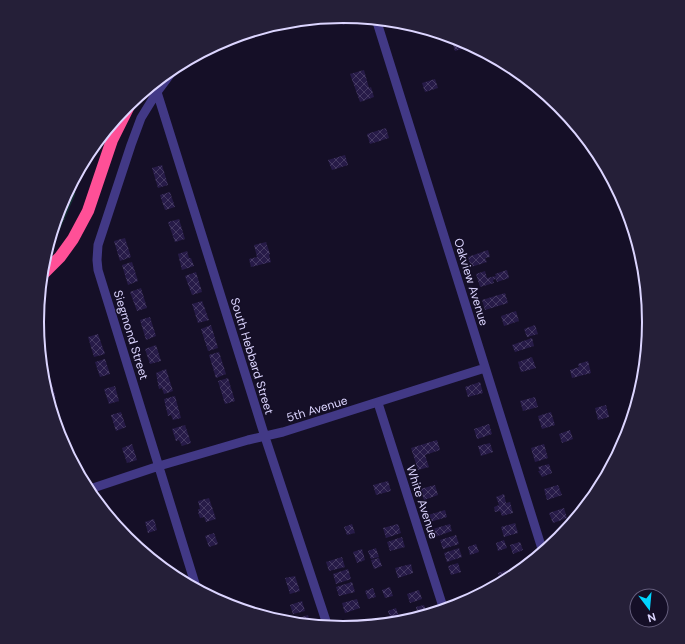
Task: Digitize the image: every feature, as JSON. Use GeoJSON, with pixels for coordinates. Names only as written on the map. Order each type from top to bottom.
{"type":"FeatureCollection","features":[{"type":"Feature","properties":{"kind":"highway"},"geometry":{"type":"LineString","coordinates":[[48,269],[60,257],[73,239],[88,211],[112,140],[121,122]]}},
{"type":"Feature","properties":{"kind":"street","name":"Oakview Avenue"},"geometry":{"type":"LineString","coordinates":[[378,26],[541,546]]}},
{"type":"Feature","properties":{"kind":"street","name":"Siegmond Street"},"geometry":{"type":"LineString","coordinates":[[165,81],[141,118],[98,246],[97,260],[98,270],[194,582]]}},
{"type":"Feature","properties":{"kind":"street","name":"South Hebbard Street"},"geometry":{"type":"LineString","coordinates":[[157,92],[265,437],[326,620]]}},
{"type":"Feature","properties":{"kind":"street","name":"5th Avenue"},"geometry":{"type":"LineString","coordinates":[[94,488],[159,466],[248,440],[265,437],[378,403],[485,368]]}},
{"type":"Feature","properties":{"kind":"street","name":"White Avenue"},"geometry":{"type":"LineString","coordinates":[[378,403],[442,604]]}},
{"type":"Feature","properties":{"kind":"green space"},"geometry":{"type":"Polygon","coordinates":[[[75,188],[75,195],[55,241],[59,226],[75,188]]]}},
{"type":"Feature","properties":{"kind":"building"},"geometry":{"type":"Polygon","coordinates":[[[453,44],[463,49],[455,51],[453,44]]]}},
{"type":"Feature","properties":{"kind":"building"},"geometry":{"type":"Polygon","coordinates":[[[364,70],[369,88],[371,87],[374,97],[360,102],[350,74],[364,70]]]}},
{"type":"Feature","properties":{"kind":"building"},"geometry":{"type":"Polygon","coordinates":[[[435,79],[438,88],[425,92],[422,83],[435,79]]]}},
{"type":"Feature","properties":{"kind":"building"},"geometry":{"type":"Polygon","coordinates":[[[386,128],[389,138],[370,144],[367,134],[386,128]]]}},
{"type":"Feature","properties":{"kind":"building"},"geometry":{"type":"Polygon","coordinates":[[[345,155],[348,165],[332,170],[328,160],[345,155]]]}},
{"type":"Feature","properties":{"kind":"building"},"geometry":{"type":"Polygon","coordinates":[[[162,165],[168,185],[158,188],[152,168],[162,165]]]}},
{"type":"Feature","properties":{"kind":"building"},"geometry":{"type":"Polygon","coordinates":[[[170,192],[175,207],[165,210],[160,195],[170,192]]]}},
{"type":"Feature","properties":{"kind":"building"},"geometry":{"type":"Polygon","coordinates":[[[179,219],[185,239],[175,242],[168,222],[179,219]]]}},
{"type":"Feature","properties":{"kind":"building"},"geometry":{"type":"Polygon","coordinates":[[[125,238],[131,257],[120,261],[114,241],[125,238]]]}},
{"type":"Feature","properties":{"kind":"building"},"geometry":{"type":"Polygon","coordinates":[[[266,242],[271,262],[251,267],[249,259],[257,257],[254,245],[266,242]]]}},
{"type":"Feature","properties":{"kind":"building"},"geometry":{"type":"Polygon","coordinates":[[[488,250],[490,257],[485,258],[487,262],[471,267],[468,257],[488,250]]]}},
{"type":"Feature","properties":{"kind":"building"},"geometry":{"type":"Polygon","coordinates":[[[187,251],[194,266],[182,270],[178,254],[187,251]]]}},
{"type":"Feature","properties":{"kind":"building"},"geometry":{"type":"Polygon","coordinates":[[[132,262],[138,281],[128,285],[122,265],[132,262]]]}},
{"type":"Feature","properties":{"kind":"building"},"geometry":{"type":"Polygon","coordinates":[[[507,270],[509,278],[497,282],[496,279],[493,280],[494,283],[480,287],[476,274],[485,271],[487,278],[496,276],[495,274],[507,270]]]}},
{"type":"Feature","properties":{"kind":"building"},"geometry":{"type":"Polygon","coordinates":[[[196,272],[202,292],[192,295],[185,276],[196,272]]]}},
{"type":"Feature","properties":{"kind":"building"},"geometry":{"type":"Polygon","coordinates":[[[141,288],[147,308],[137,311],[130,292],[141,288]]]}},
{"type":"Feature","properties":{"kind":"building"},"geometry":{"type":"Polygon","coordinates":[[[505,293],[508,303],[485,310],[482,300],[505,293]]]}},
{"type":"Feature","properties":{"kind":"building"},"geometry":{"type":"Polygon","coordinates":[[[202,301],[209,320],[198,323],[192,304],[202,301]]]}},
{"type":"Feature","properties":{"kind":"building"},"geometry":{"type":"Polygon","coordinates":[[[516,311],[519,321],[504,326],[501,316],[516,311]]]}},
{"type":"Feature","properties":{"kind":"building"},"geometry":{"type":"Polygon","coordinates":[[[150,317],[156,336],[146,340],[140,320],[150,317]]]}},
{"type":"Feature","properties":{"kind":"building"},"geometry":{"type":"Polygon","coordinates":[[[211,325],[218,348],[208,351],[201,329],[211,325]]]}},
{"type":"Feature","properties":{"kind":"building"},"geometry":{"type":"Polygon","coordinates":[[[535,325],[538,334],[527,337],[524,329],[535,325]]]}},
{"type":"Feature","properties":{"kind":"building"},"geometry":{"type":"Polygon","coordinates":[[[98,334],[105,354],[94,357],[88,337],[98,334]]]}},
{"type":"Feature","properties":{"kind":"building"},"geometry":{"type":"Polygon","coordinates":[[[532,338],[534,346],[515,352],[512,345],[532,338]]]}},
{"type":"Feature","properties":{"kind":"building"},"geometry":{"type":"Polygon","coordinates":[[[156,345],[161,361],[150,364],[145,349],[156,345]]]}},
{"type":"Feature","properties":{"kind":"building"},"geometry":{"type":"Polygon","coordinates":[[[219,352],[226,374],[216,378],[209,355],[219,352]]]}},
{"type":"Feature","properties":{"kind":"building"},"geometry":{"type":"Polygon","coordinates":[[[532,357],[536,368],[521,372],[518,362],[532,357]]]}},
{"type":"Feature","properties":{"kind":"building"},"geometry":{"type":"Polygon","coordinates":[[[105,359],[110,374],[100,377],[95,362],[105,359]]]}},
{"type":"Feature","properties":{"kind":"building"},"geometry":{"type":"Polygon","coordinates":[[[588,361],[591,373],[572,378],[570,370],[579,367],[578,364],[588,361]]]}},
{"type":"Feature","properties":{"kind":"building"},"geometry":{"type":"Polygon","coordinates":[[[166,369],[173,391],[164,394],[162,388],[159,389],[156,373],[166,369]]]}},
{"type":"Feature","properties":{"kind":"building"},"geometry":{"type":"Polygon","coordinates":[[[49,378],[50,378],[56,398],[54,399],[49,378]]]}},
{"type":"Feature","properties":{"kind":"building"},"geometry":{"type":"Polygon","coordinates":[[[228,378],[235,401],[225,404],[218,381],[228,378]]]}},
{"type":"Feature","properties":{"kind":"building"},"geometry":{"type":"Polygon","coordinates":[[[480,382],[483,393],[468,397],[465,387],[480,382]]]}},
{"type":"Feature","properties":{"kind":"building"},"geometry":{"type":"Polygon","coordinates":[[[115,386],[119,401],[109,404],[104,389],[115,386]]]}},
{"type":"Feature","properties":{"kind":"building"},"geometry":{"type":"Polygon","coordinates":[[[175,396],[181,418],[173,420],[171,415],[168,416],[164,399],[175,396]]]}},
{"type":"Feature","properties":{"kind":"building"},"geometry":{"type":"Polygon","coordinates":[[[535,397],[538,407],[523,411],[520,401],[535,397]]]}},
{"type":"Feature","properties":{"kind":"building"},"geometry":{"type":"Polygon","coordinates":[[[606,405],[609,417],[598,420],[595,408],[606,405]]]}},
{"type":"Feature","properties":{"kind":"building"},"geometry":{"type":"Polygon","coordinates":[[[121,412],[126,427],[116,431],[111,415],[121,412]]]}},
{"type":"Feature","properties":{"kind":"building"},"geometry":{"type":"Polygon","coordinates":[[[551,412],[555,425],[542,429],[538,416],[551,412]]]}},
{"type":"Feature","properties":{"kind":"building"},"geometry":{"type":"Polygon","coordinates":[[[489,424],[492,434],[477,439],[474,429],[489,424]]]}},
{"type":"Feature","properties":{"kind":"building"},"geometry":{"type":"Polygon","coordinates":[[[185,425],[191,443],[182,446],[179,440],[176,441],[172,429],[185,425]]]}},
{"type":"Feature","properties":{"kind":"building"},"geometry":{"type":"Polygon","coordinates":[[[570,430],[573,439],[562,443],[559,434],[570,430]]]}},
{"type":"Feature","properties":{"kind":"building"},"geometry":{"type":"Polygon","coordinates":[[[437,440],[440,450],[425,455],[429,467],[418,470],[411,448],[437,440]]]}},
{"type":"Feature","properties":{"kind":"building"},"geometry":{"type":"Polygon","coordinates":[[[490,443],[493,452],[481,456],[478,446],[490,443]]]}},
{"type":"Feature","properties":{"kind":"building"},"geometry":{"type":"Polygon","coordinates":[[[132,444],[137,460],[127,463],[122,448],[132,444]]]}},
{"type":"Feature","properties":{"kind":"building"},"geometry":{"type":"Polygon","coordinates":[[[544,444],[548,458],[535,462],[531,448],[544,444]]]}},
{"type":"Feature","properties":{"kind":"building"},"geometry":{"type":"Polygon","coordinates":[[[549,464],[552,473],[542,477],[538,471],[540,471],[538,467],[549,464]]]}},
{"type":"Feature","properties":{"kind":"building"},"geometry":{"type":"Polygon","coordinates":[[[388,481],[391,491],[376,495],[373,485],[388,481]]]}},
{"type":"Feature","properties":{"kind":"building"},"geometry":{"type":"Polygon","coordinates":[[[435,485],[438,495],[424,500],[420,489],[435,485]]]}},
{"type":"Feature","properties":{"kind":"building"},"geometry":{"type":"Polygon","coordinates":[[[558,485],[562,495],[547,500],[544,489],[558,485]]]}},
{"type":"Feature","properties":{"kind":"building"},"geometry":{"type":"Polygon","coordinates":[[[504,494],[506,503],[510,502],[513,513],[502,516],[500,511],[495,512],[494,507],[499,505],[496,497],[504,494]]]}},
{"type":"Feature","properties":{"kind":"building"},"geometry":{"type":"Polygon","coordinates":[[[209,498],[216,519],[206,522],[204,517],[200,518],[198,512],[198,509],[200,509],[198,501],[209,498]]]}},
{"type":"Feature","properties":{"kind":"building"},"geometry":{"type":"Polygon","coordinates":[[[564,508],[567,518],[553,523],[549,513],[564,508]]]}},
{"type":"Feature","properties":{"kind":"building"},"geometry":{"type":"Polygon","coordinates":[[[445,510],[447,517],[430,522],[428,515],[445,510]]]}},
{"type":"Feature","properties":{"kind":"building"},"geometry":{"type":"Polygon","coordinates":[[[154,519],[157,530],[148,533],[145,522],[154,519]]]}},
{"type":"Feature","properties":{"kind":"building"},"geometry":{"type":"Polygon","coordinates":[[[515,523],[518,533],[504,537],[501,527],[515,523]]]}},
{"type":"Feature","properties":{"kind":"building"},"geometry":{"type":"Polygon","coordinates":[[[352,524],[355,533],[347,535],[344,527],[352,524]]]}},
{"type":"Feature","properties":{"kind":"building"},"geometry":{"type":"Polygon","coordinates":[[[398,524],[401,533],[386,538],[383,528],[398,524]]]}},
{"type":"Feature","properties":{"kind":"building"},"geometry":{"type":"Polygon","coordinates":[[[450,524],[452,531],[435,537],[433,529],[450,524]]]}},
{"type":"Feature","properties":{"kind":"building"},"geometry":{"type":"Polygon","coordinates":[[[214,533],[218,544],[209,547],[205,536],[214,533]]]}},
{"type":"Feature","properties":{"kind":"building"},"geometry":{"type":"Polygon","coordinates":[[[456,535],[459,544],[443,549],[440,540],[456,535]]]}},
{"type":"Feature","properties":{"kind":"building"},"geometry":{"type":"Polygon","coordinates":[[[402,537],[405,547],[390,551],[387,542],[402,537]]]}},
{"type":"Feature","properties":{"kind":"building"},"geometry":{"type":"Polygon","coordinates":[[[504,540],[507,548],[498,551],[496,543],[504,540]]]}},
{"type":"Feature","properties":{"kind":"building"},"geometry":{"type":"Polygon","coordinates":[[[520,542],[523,550],[513,554],[510,545],[520,542]]]}},
{"type":"Feature","properties":{"kind":"building"},"geometry":{"type":"Polygon","coordinates":[[[476,544],[479,552],[470,555],[468,547],[476,544]]]}},
{"type":"Feature","properties":{"kind":"building"},"geometry":{"type":"Polygon","coordinates":[[[376,548],[379,557],[371,559],[368,551],[376,548]]]}},
{"type":"Feature","properties":{"kind":"building"},"geometry":{"type":"Polygon","coordinates":[[[459,548],[462,557],[447,562],[444,553],[459,548]]]}},
{"type":"Feature","properties":{"kind":"building"},"geometry":{"type":"Polygon","coordinates":[[[362,549],[365,560],[357,563],[353,552],[362,549]]]}},
{"type":"Feature","properties":{"kind":"building"},"geometry":{"type":"Polygon","coordinates":[[[342,557],[345,567],[329,571],[326,562],[342,557]]]}},
{"type":"Feature","properties":{"kind":"building"},"geometry":{"type":"Polygon","coordinates":[[[379,558],[382,566],[374,569],[371,560],[379,558]]]}},
{"type":"Feature","properties":{"kind":"building"},"geometry":{"type":"Polygon","coordinates":[[[458,563],[461,572],[451,575],[448,566],[458,563]]]}},
{"type":"Feature","properties":{"kind":"building"},"geometry":{"type":"Polygon","coordinates":[[[411,564],[413,573],[398,578],[395,568],[411,564]]]}},
{"type":"Feature","properties":{"kind":"building"},"geometry":{"type":"Polygon","coordinates":[[[348,569],[351,579],[336,584],[333,574],[348,569]]]}},
{"type":"Feature","properties":{"kind":"building"},"geometry":{"type":"Polygon","coordinates":[[[506,570],[507,572],[499,577],[498,573],[506,570]]]}},
{"type":"Feature","properties":{"kind":"building"},"geometry":{"type":"Polygon","coordinates":[[[295,576],[300,591],[290,594],[285,578],[295,576]]]}},
{"type":"Feature","properties":{"kind":"building"},"geometry":{"type":"Polygon","coordinates":[[[352,582],[355,592],[339,596],[336,587],[352,582]]]}},
{"type":"Feature","properties":{"kind":"building"},"geometry":{"type":"Polygon","coordinates":[[[390,587],[393,596],[385,598],[382,590],[390,587]]]}},
{"type":"Feature","properties":{"kind":"building"},"geometry":{"type":"Polygon","coordinates":[[[373,588],[376,597],[368,599],[365,591],[373,588]]]}},
{"type":"Feature","properties":{"kind":"building"},"geometry":{"type":"Polygon","coordinates":[[[419,590],[422,599],[410,603],[407,594],[419,590]]]}},
{"type":"Feature","properties":{"kind":"building"},"geometry":{"type":"Polygon","coordinates":[[[357,599],[360,608],[345,613],[342,603],[357,599]]]}},
{"type":"Feature","properties":{"kind":"building"},"geometry":{"type":"Polygon","coordinates":[[[302,601],[305,611],[293,614],[290,605],[302,601]]]}},
{"type":"Feature","properties":{"kind":"building"},"geometry":{"type":"Polygon","coordinates":[[[424,605],[426,609],[415,612],[417,611],[416,607],[424,605]]]}},
{"type":"Feature","properties":{"kind":"building"},"geometry":{"type":"Polygon","coordinates":[[[396,608],[398,615],[390,617],[388,611],[396,608]]]}},
{"type":"Feature","properties":{"kind":"building"},"geometry":{"type":"Polygon","coordinates":[[[308,615],[309,619],[303,618],[300,617],[308,615]]]}}]}
